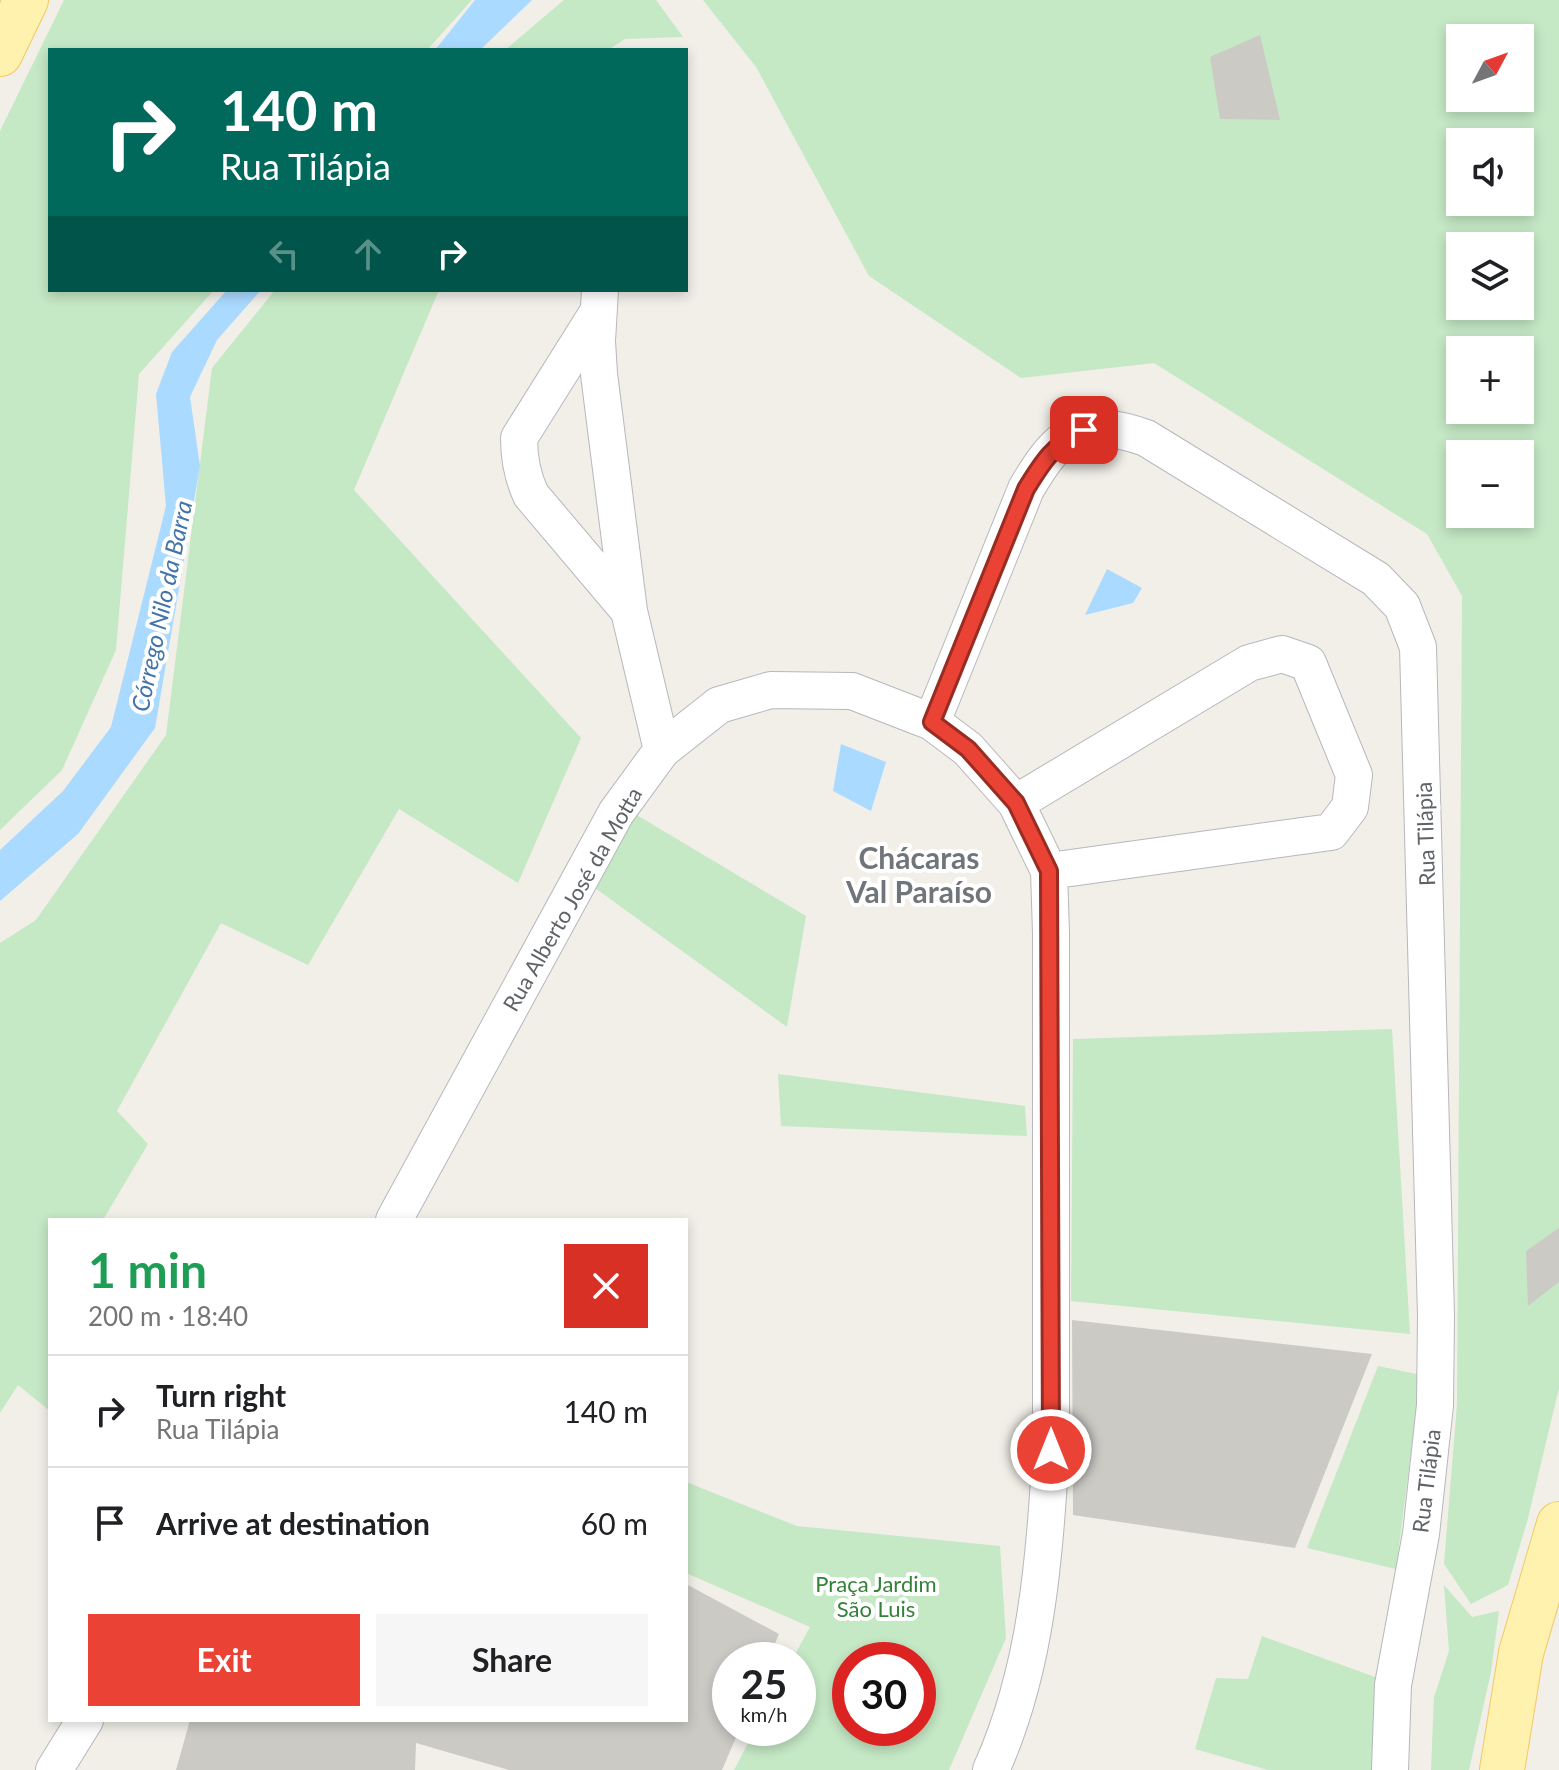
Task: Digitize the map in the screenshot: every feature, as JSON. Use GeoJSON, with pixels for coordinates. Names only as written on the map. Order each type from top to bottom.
{"type":"FeatureCollection","features":[{"type":"Feature","properties":{"kind":"main road"},"geometry":{"type":"LineString","coordinates":[[0,54],[26,0]]}},
{"type":"Feature","properties":{"kind":"main road"},"geometry":{"type":"LineString","coordinates":[[1502,1770],[1521,1653],[1559,1524]]}},
{"type":"Feature","properties":{"kind":"street"},"geometry":{"type":"LineString","coordinates":[[599,301],[519,438],[519,453],[523,476],[531,495],[629,611]]}},
{"type":"Feature","properties":{"kind":"street"},"geometry":{"type":"LineString","coordinates":[[599,301],[599,374],[629,611],[662,750]]}},
{"type":"Feature","properties":{"kind":"street","name":"Rua Tilápia"},"geometry":{"type":"LineString","coordinates":[[932,722],[1026,489],[1045,456],[1061,440],[1084,430],[1111,426],[1146,438],[1376,579],[1402,606],[1418,647],[1419,662],[1436,1316],[1430,1467],[1393,1685],[1390,1770]]}},
{"type":"Feature","properties":{"kind":"street"},"geometry":{"type":"LineString","coordinates":[[1016,803],[1249,663],[1282,654],[1308,663],[1354,775],[1350,807],[1331,832],[1049,871]]}},
{"type":"Feature","properties":{"kind":"street","name":"Rua Alberto José da Motta"},"geometry":{"type":"LineString","coordinates":[[395,1218],[616,813],[662,750],[719,705],[771,690],[852,691],[932,722],[968,749],[1016,803],[1049,871],[1051,1450],[1046,1533],[1029,1661],[991,1770]]}},
{"type":"Feature","properties":{"kind":"street"},"geometry":{"type":"LineString","coordinates":[[54,1770],[84,1722]]}},
{"type":"Feature","properties":{"kind":"green space"},"geometry":{"type":"Polygon","coordinates":[[[64,0],[472,0],[429,48],[48,48],[48,292],[212,292],[139,374],[116,650],[62,770],[0,830],[0,131],[64,0]]]}},
{"type":"Feature","properties":{"kind":"green space"},"geometry":{"type":"Polygon","coordinates":[[[564,0],[656,0],[683,37],[625,39],[611,48],[507,48],[564,0]]]}},
{"type":"Feature","properties":{"kind":"green space"},"geometry":{"type":"Polygon","coordinates":[[[703,0],[1559,0],[1559,1388],[1527,1522],[1508,1585],[1471,1604],[1444,1564],[1457,1404],[1462,596],[1427,534],[1154,363],[1021,378],[869,276],[756,67],[703,0]]]}},
{"type":"Feature","properties":{"kind":"green space"},"geometry":{"type":"Polygon","coordinates":[[[273,292],[438,292],[354,490],[581,738],[518,883],[399,809],[308,965],[221,923],[117,1111],[148,1144],[104,1218],[48,1218],[48,1409],[18,1385],[0,1413],[0,943],[36,920],[166,735],[212,368],[273,292]]]}},
{"type":"Feature","properties":{"kind":"green space"},"geometry":{"type":"Polygon","coordinates":[[[635,814],[806,916],[787,1027],[595,888],[635,814]]]}},
{"type":"Feature","properties":{"kind":"green space"},"geometry":{"type":"Polygon","coordinates":[[[1392,1029],[1410,1334],[1071,1301],[1073,1039],[1392,1029]]]}},
{"type":"Feature","properties":{"kind":"green space"},"geometry":{"type":"Polygon","coordinates":[[[778,1074],[1025,1106],[1027,1136],[781,1126],[778,1074]]]}},
{"type":"Feature","properties":{"kind":"green space"},"geometry":{"type":"Polygon","coordinates":[[[1378,1366],[1421,1375],[1396,1569],[1307,1548],[1378,1366]]]}},
{"type":"Feature","properties":{"kind":"green space","name":"Praça Jardim São Luis"},"geometry":{"type":"Polygon","coordinates":[[[688,1483],[797,1526],[1000,1546],[1006,1638],[949,1770],[734,1770],[747,1746],[816,1746],[816,1642],[802,1642],[810,1627],[688,1574],[688,1483]]]}},
{"type":"Feature","properties":{"kind":"green space"},"geometry":{"type":"Polygon","coordinates":[[[1444,1585],[1472,1617],[1499,1611],[1491,1672],[1469,1770],[1431,1770],[1434,1697],[1449,1651],[1444,1585]]]}},
{"type":"Feature","properties":{"kind":"green space"},"geometry":{"type":"Polygon","coordinates":[[[1262,1636],[1375,1677],[1377,1770],[1268,1770],[1195,1749],[1216,1678],[1248,1679],[1262,1636]]]}},
{"type":"Feature","properties":{"kind":"water"},"geometry":{"type":"Polygon","coordinates":[[[475,0],[532,0],[482,48],[437,48],[475,0]]]}},
{"type":"Feature","properties":{"kind":"water","name":"Córrego Nilo da Barra"},"geometry":{"type":"Polygon","coordinates":[[[225,292],[259,292],[217,340],[190,397],[200,466],[155,728],[78,834],[0,901],[0,850],[63,791],[111,727],[166,506],[156,394],[172,352],[225,292]]]}},
{"type":"Feature","properties":{"kind":"water"},"geometry":{"type":"Polygon","coordinates":[[[1107,569],[1142,588],[1133,603],[1085,615],[1107,569]]]}},
{"type":"Feature","properties":{"kind":"water"},"geometry":{"type":"Polygon","coordinates":[[[841,744],[886,762],[871,811],[833,791],[841,744]]]}},
{"type":"Feature","properties":{"kind":"building"},"geometry":{"type":"Polygon","coordinates":[[[1260,35],[1280,120],[1220,119],[1210,57],[1260,35]]]}},
{"type":"Feature","properties":{"kind":"building"},"geometry":{"type":"Polygon","coordinates":[[[1559,1228],[1559,1282],[1528,1306],[1526,1251],[1559,1228]]]}},
{"type":"Feature","properties":{"kind":"building"},"geometry":{"type":"Polygon","coordinates":[[[1072,1320],[1372,1354],[1295,1548],[1073,1515],[1072,1320]]]}},
{"type":"Feature","properties":{"kind":"building"},"geometry":{"type":"Polygon","coordinates":[[[688,1585],[779,1634],[776,1642],[712,1642],[712,1746],[732,1746],[722,1770],[509,1770],[416,1743],[415,1770],[176,1770],[189,1722],[688,1722],[688,1585]]]}},
{"type":"Feature","properties":{"kind":"district","name":"Chácaras Val Paraíso"},"geometry":{"type":"Point","coordinates":[919,874]}},
{"type":"Feature","properties":{"kind":"route"},"geometry":{"type":"LineString","coordinates":[[1051,1450],[1049,871],[1016,803],[968,749],[932,722],[1026,489],[1045,456],[1061,440],[1084,430]]}}]}
